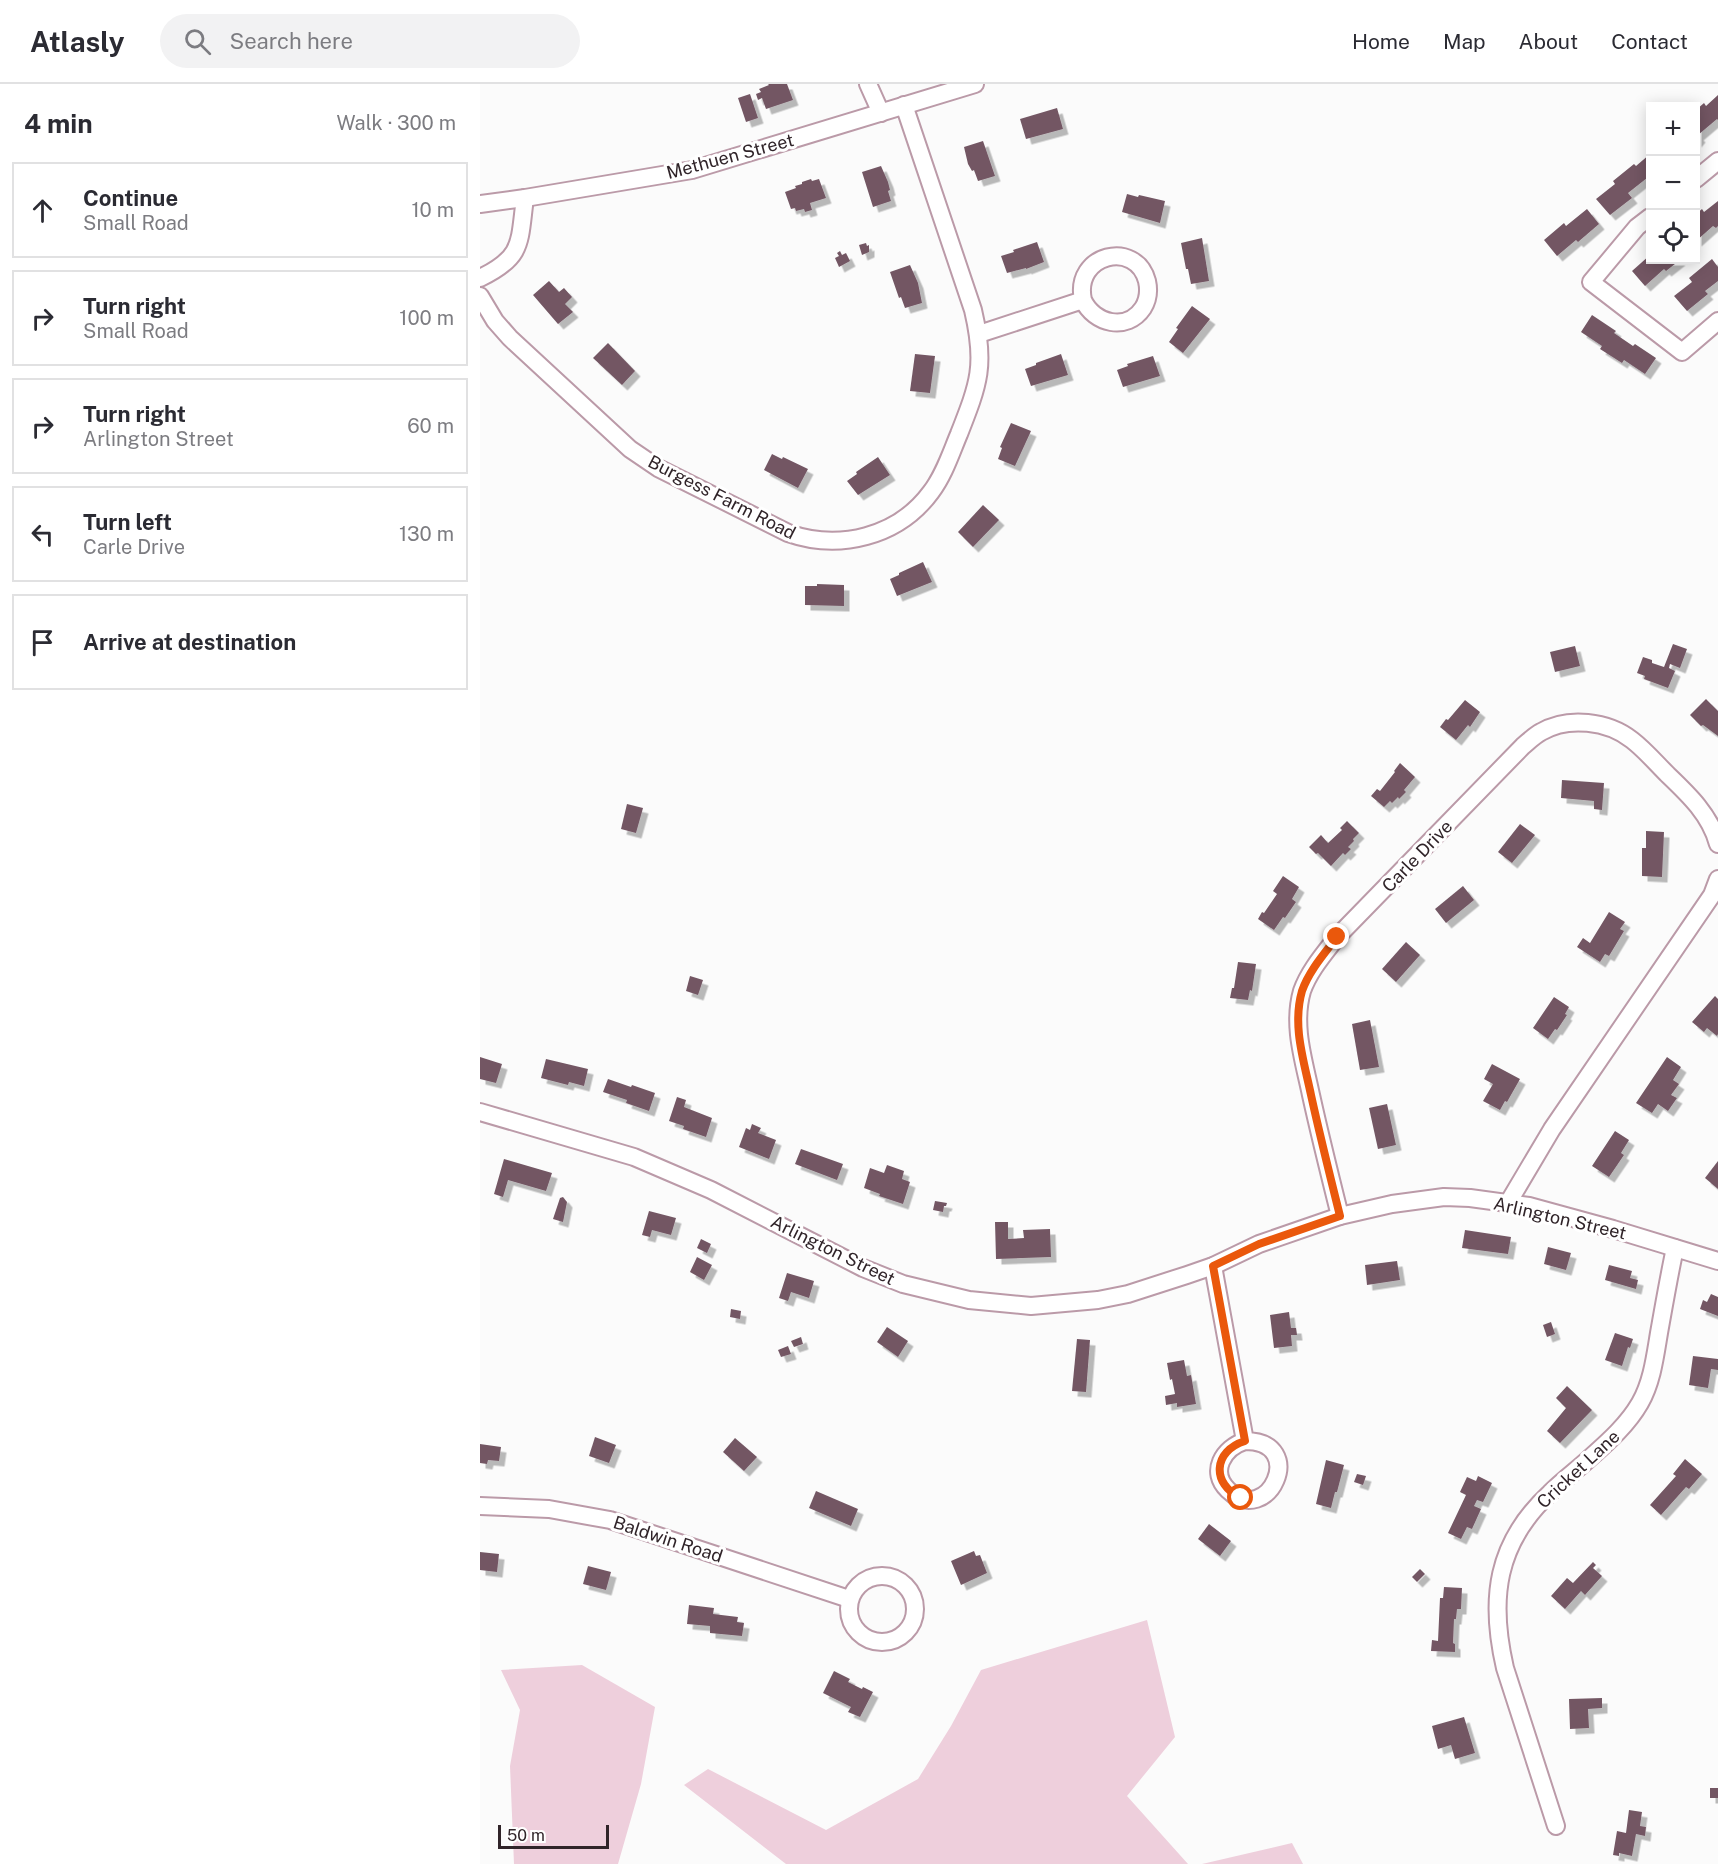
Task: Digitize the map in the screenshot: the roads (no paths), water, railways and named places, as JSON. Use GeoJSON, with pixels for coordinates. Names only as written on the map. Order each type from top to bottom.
{"type":"FeatureCollection","features":[{"type":"Feature","properties":{"kind":"street"},"geometry":{"type":"LineString","coordinates":[[868,84],[881,113]]}},
{"type":"Feature","properties":{"kind":"street","name":"Methuen Street"},"geometry":{"type":"LineString","coordinates":[[480,204],[692,170],[975,84]]}},
{"type":"Feature","properties":{"kind":"street","name":"Burgess Farm Road"},"geometry":{"type":"LineString","coordinates":[[480,296],[495,321],[510,338],[630,449],[658,468],[788,533],[820,541],[848,540],[872,535],[906,517],[929,495],[948,460],[974,397],[980,372],[981,347],[973,310],[904,105]]}},
{"type":"Feature","properties":{"kind":"street"},"geometry":{"type":"LineString","coordinates":[[1700,175],[1718,161]]}},
{"type":"Feature","properties":{"kind":"street"},"geometry":{"type":"LineString","coordinates":[[480,279],[508,261],[514,254],[520,236],[525,198]]}},
{"type":"Feature","properties":{"kind":"street"},"geometry":{"type":"LineString","coordinates":[[1646,220],[1637,227],[1591,282],[1682,352],[1718,321]]}},
{"type":"Feature","properties":{"kind":"street"},"geometry":{"type":"LineString","coordinates":[[1118,256],[1132,261],[1138,265],[1146,277],[1148,291],[1145,305],[1136,316],[1123,322],[1102,320],[1090,312],[1083,300],[1082,286],[1086,272],[1103,258],[1118,256]]}},
{"type":"Feature","properties":{"kind":"street"},"geometry":{"type":"LineString","coordinates":[[979,334],[1083,300]]}},
{"type":"Feature","properties":{"kind":"street","name":"Carle Drive"},"geometry":{"type":"LineString","coordinates":[[1340,1216],[1299,1037],[1298,1013],[1303,990],[1314,966],[1337,937],[1523,746],[1542,731],[1561,725],[1590,722],[1610,727],[1631,739],[1699,806],[1714,829],[1718,844]]}},
{"type":"Feature","properties":{"kind":"street"},"geometry":{"type":"LineString","coordinates":[[1508,1203],[1552,1129],[1712,895],[1718,879]]}},
{"type":"Feature","properties":{"kind":"street","name":"Arlington Street"},"geometry":{"type":"LineString","coordinates":[[480,1112],[634,1157],[711,1190],[863,1268],[903,1284],[969,1300],[1031,1306],[1098,1300],[1155,1286],[1213,1266],[1259,1244],[1340,1216],[1392,1204],[1444,1197],[1529,1206],[1718,1261]]}},
{"type":"Feature","properties":{"kind":"street","name":"Cricket Lane"},"geometry":{"type":"LineString","coordinates":[[1556,1826],[1499,1643],[1498,1585],[1502,1565],[1510,1544],[1520,1528],[1550,1492],[1609,1442],[1640,1404],[1652,1368],[1675,1248]]}},
{"type":"Feature","properties":{"kind":"street"},"geometry":{"type":"LineString","coordinates":[[1213,1266],[1245,1441]]}},
{"type":"Feature","properties":{"kind":"street","name":"Baldwin Road"},"geometry":{"type":"LineString","coordinates":[[480,1506],[549,1509],[610,1520],[849,1599]]}},
{"type":"Feature","properties":{"kind":"street"},"geometry":{"type":"LineString","coordinates":[[881,1575],[891,1577],[901,1581],[913,1598],[914,1619],[909,1629],[900,1637],[878,1642],[867,1639],[857,1632],[851,1622],[848,1611],[849,1599],[861,1582],[881,1575]]}}]}
